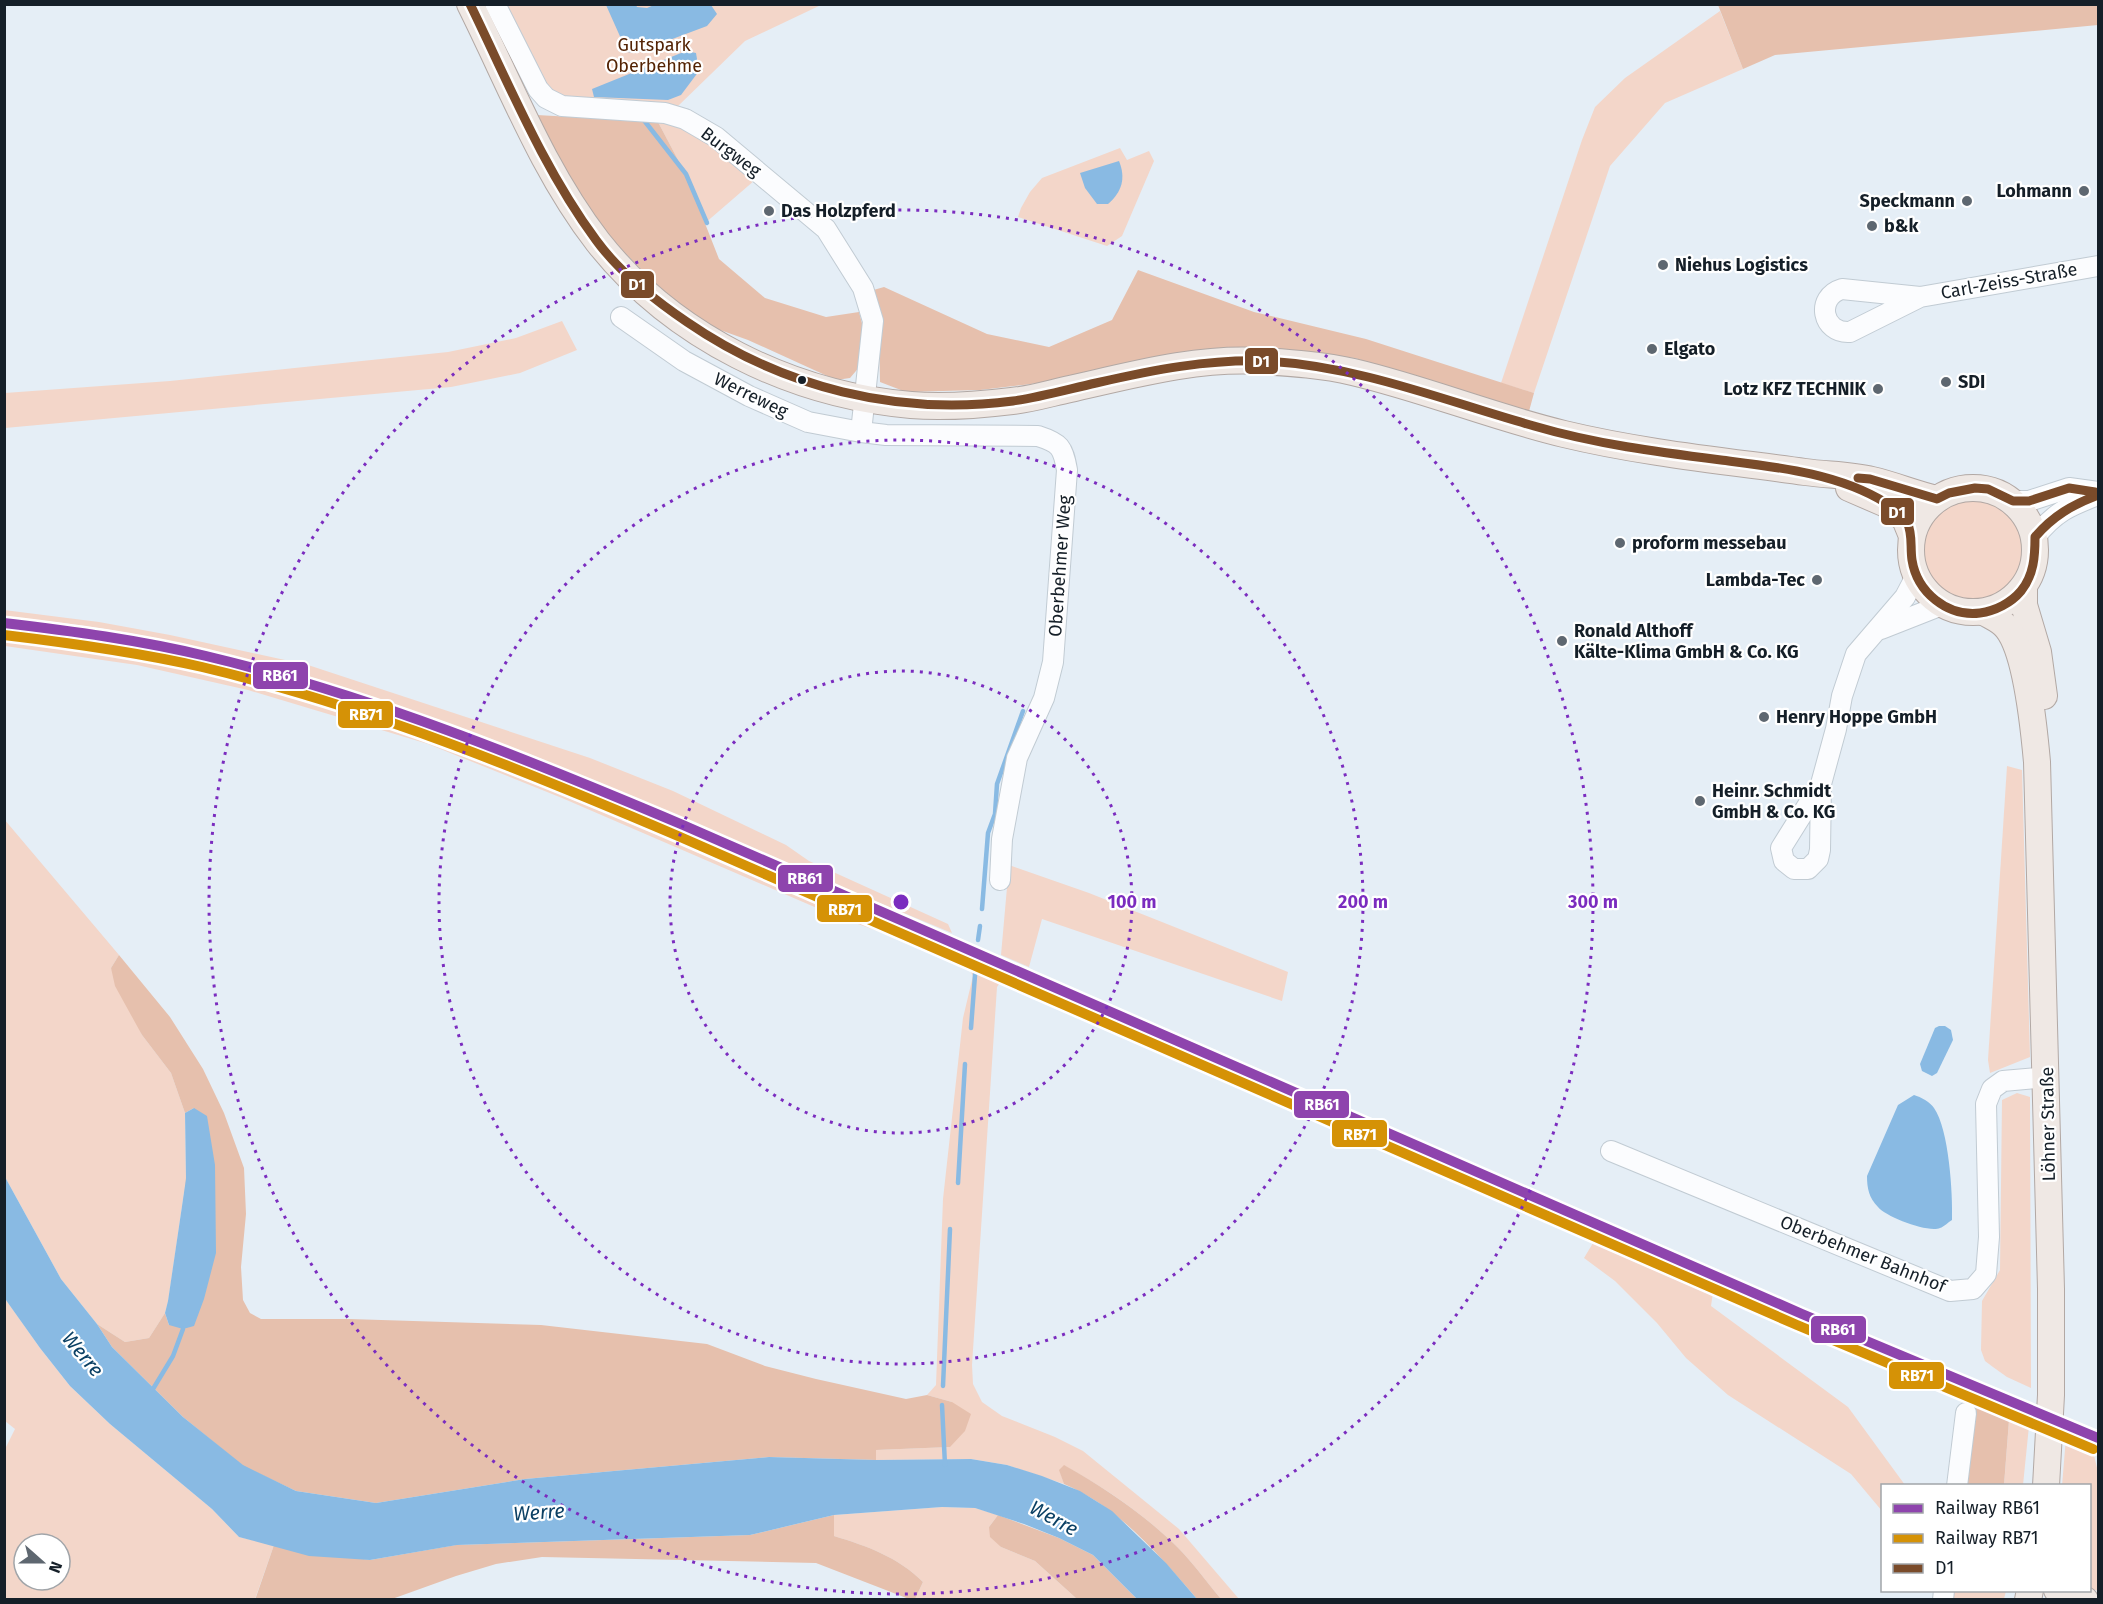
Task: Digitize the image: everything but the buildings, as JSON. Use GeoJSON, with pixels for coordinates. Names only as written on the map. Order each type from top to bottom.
{"type":"FeatureCollection","features":[{"type":"Feature","properties":{"kind":"main road"},"geometry":{"type":"LineString","coordinates":[[470,4],[550,167],[597,241],[626,273],[659,303],[699,333],[765,368],[799,381],[865,399],[913,405],[962,406],[1018,400],[1175,366],[1221,361],[1311,365],[1352,372],[1562,434],[1657,452],[1808,473],[1870,479],[1937,499]]}},
{"type":"Feature","properties":{"kind":"main road"},"geometry":{"type":"LineString","coordinates":[[1808,473],[1886,504],[1905,519],[1912,536]]}},
{"type":"Feature","properties":{"kind":"main road"},"geometry":{"type":"LineString","coordinates":[[1975,488],[1989,489],[2013,501],[2026,517],[2035,537],[2036,554],[2032,572],[2024,588],[2006,604],[1984,612],[1970,613],[1955,610],[1931,597],[1916,576],[1911,556],[1912,536],[1922,516],[1937,499],[1949,493],[1975,488]]}},
{"type":"Feature","properties":{"kind":"main road","name":"Löhner Straße"},"geometry":{"type":"LineString","coordinates":[[2024,588],[2024,605],[2038,652],[2045,702],[2037,762]]}},
{"type":"Feature","properties":{"kind":"main road","name":"Löhner Straße"},"geometry":{"type":"LineString","coordinates":[[1984,612],[1999,620],[2007,628],[2017,646],[2031,707],[2037,762],[2051,1277],[2051,1395],[2046,1484]]}},
{"type":"Feature","properties":{"kind":"main road"},"geometry":{"type":"LineString","coordinates":[[2063,1592],[2085,1599]]}},
{"type":"Feature","properties":{"kind":"street","name":"Burgweg"},"geometry":{"type":"LineString","coordinates":[[495,4],[538,89],[546,98],[562,106],[665,113],[685,119],[716,137],[826,229],[863,288],[873,321],[865,399]]}},
{"type":"Feature","properties":{"kind":"street","name":"Carl-Zeiss-Straße"},"geometry":{"type":"LineString","coordinates":[[1920,297],[2098,266]]}},
{"type":"Feature","properties":{"kind":"street","name":"Werreweg"},"geometry":{"type":"LineString","coordinates":[[621,317],[684,361],[749,396],[808,422],[861,432]]}},
{"type":"Feature","properties":{"kind":"street"},"geometry":{"type":"LineString","coordinates":[[861,432],[865,399]]}},
{"type":"Feature","properties":{"kind":"street","name":"Oberbehmer Weg"},"geometry":{"type":"LineString","coordinates":[[861,432],[896,435],[1038,436],[1055,441],[1064,452],[1067,470],[1053,662],[1044,698],[1017,758],[1002,838],[1000,880]]}},
{"type":"Feature","properties":{"kind":"street"},"geometry":{"type":"LineString","coordinates":[[2013,501],[2029,501],[2070,488],[2098,494]]}},
{"type":"Feature","properties":{"kind":"street"},"geometry":{"type":"LineString","coordinates":[[2035,537],[2046,524],[2066,508],[2098,494]]}},
{"type":"Feature","properties":{"kind":"street"},"geometry":{"type":"LineString","coordinates":[[1821,784],[1836,729],[1842,696],[1856,654],[1905,597],[1916,576]]}},
{"type":"Feature","properties":{"kind":"street"},"geometry":{"type":"LineString","coordinates":[[1876,631],[1942,605]]}},
{"type":"Feature","properties":{"kind":"street","name":"Oberbehmer Bahnhof"},"geometry":{"type":"LineString","coordinates":[[1611,1151],[1950,1291],[1973,1289],[1986,1274],[1988,1246],[1986,1104],[1992,1089],[2003,1081],[2047,1077]]}},
{"type":"Feature","properties":{"kind":"street"},"geometry":{"type":"LineString","coordinates":[[1957,1484],[1966,1413]]}},
{"type":"Feature","properties":{"kind":"green space","name":"Gutspark Oberbehme"},"geometry":{"type":"Polygon","coordinates":[[[500,5],[821,5],[745,41],[676,108],[577,103],[549,94],[500,5]]]}},
{"type":"Feature","properties":{"kind":"green space"},"geometry":{"type":"Polygon","coordinates":[[[1720,11],[1743,69],[1665,103],[1610,166],[1534,393],[1501,383],[1595,107],[1625,78],[1720,11]]]}},
{"type":"Feature","properties":{"kind":"green space"},"geometry":{"type":"Polygon","coordinates":[[[669,121],[703,138],[755,180],[704,224],[686,175],[658,122],[669,121]]]}},
{"type":"Feature","properties":{"kind":"green space"},"geometry":{"type":"Polygon","coordinates":[[[1120,148],[1127,160],[1149,151],[1154,161],[1122,236],[1107,246],[1018,217],[1030,192],[1042,178],[1120,148]]]}},
{"type":"Feature","properties":{"kind":"green space"},"geometry":{"type":"Polygon","coordinates":[[[562,321],[577,350],[520,373],[451,387],[5,428],[5,393],[170,381],[448,352],[516,338],[562,321]]]}},
{"type":"Feature","properties":{"kind":"green space"},"geometry":{"type":"Polygon","coordinates":[[[1975,497],[1995,501],[2012,513],[2024,530],[2028,550],[2024,570],[2012,587],[1995,599],[1975,603],[1955,599],[1938,587],[1926,570],[1922,550],[1926,530],[1938,513],[1955,501],[1975,497]]]}},
{"type":"Feature","properties":{"kind":"green space"},"geometry":{"type":"Polygon","coordinates":[[[4,610],[99,622],[308,665],[590,758],[673,791],[786,845],[809,861],[948,924],[952,933],[585,778],[373,697],[228,655],[155,638],[80,625],[5,617],[4,610]]]}},
{"type":"Feature","properties":{"kind":"green space"},"geometry":{"type":"Polygon","coordinates":[[[5,630],[163,652],[298,685],[380,711],[515,762],[999,971],[972,1365],[973,1384],[982,1402],[1002,1416],[1083,1451],[1179,1529],[1239,1599],[1221,1599],[1184,1554],[1158,1529],[1120,1500],[1065,1466],[1060,1471],[1064,1484],[1007,1465],[971,1459],[876,1460],[876,1450],[950,1447],[952,1402],[927,1395],[936,1385],[943,1199],[963,1018],[973,976],[966,963],[833,915],[562,798],[428,744],[248,690],[137,665],[5,646],[5,630]]]}},
{"type":"Feature","properties":{"kind":"green space"},"geometry":{"type":"Polygon","coordinates":[[[2007,766],[2022,770],[2030,1057],[1990,1073],[1988,1060],[2007,766]]]}},
{"type":"Feature","properties":{"kind":"green space"},"geometry":{"type":"Polygon","coordinates":[[[4,819],[119,955],[111,968],[142,1035],[171,1073],[185,1113],[186,1179],[168,1302],[165,1313],[149,1338],[125,1342],[97,1324],[61,1279],[5,1177],[4,819]]]}},
{"type":"Feature","properties":{"kind":"green space"},"geometry":{"type":"Polygon","coordinates":[[[1009,865],[1089,893],[1288,972],[1282,1001],[1042,919],[1029,967],[1001,955],[1009,865]]]}},
{"type":"Feature","properties":{"kind":"green space"},"geometry":{"type":"Polygon","coordinates":[[[2017,1093],[2030,1097],[2031,1388],[2007,1377],[1985,1361],[1981,1350],[1982,1301],[2000,1270],[2002,1100],[2017,1093]]]}},
{"type":"Feature","properties":{"kind":"green space"},"geometry":{"type":"Polygon","coordinates":[[[1599,1233],[1714,1286],[1711,1306],[1848,1407],[1904,1484],[1881,1484],[1881,1510],[1851,1474],[1728,1395],[1686,1358],[1657,1323],[1615,1281],[1584,1258],[1599,1233]]]}},
{"type":"Feature","properties":{"kind":"green space"},"geometry":{"type":"Polygon","coordinates":[[[4,1297],[70,1386],[110,1424],[212,1509],[239,1537],[274,1545],[255,1599],[5,1599],[5,1449],[15,1429],[5,1421],[4,1297]]]}},
{"type":"Feature","properties":{"kind":"green space"},"geometry":{"type":"Polygon","coordinates":[[[2010,1407],[2030,1416],[2023,1484],[2004,1484],[2010,1407]]]}},
{"type":"Feature","properties":{"kind":"green space"},"geometry":{"type":"Polygon","coordinates":[[[2066,1437],[2091,1443],[2098,1472],[2098,1591],[2091,1588],[2091,1484],[2062,1484],[2066,1437]]]}},
{"type":"Feature","properties":{"kind":"green space"},"geometry":{"type":"Polygon","coordinates":[[[942,1507],[975,1508],[998,1515],[989,1527],[1001,1547],[1035,1561],[1077,1599],[915,1599],[923,1582],[913,1573],[882,1553],[834,1536],[834,1515],[942,1507]]]}},
{"type":"Feature","properties":{"kind":"green space"},"geometry":{"type":"Polygon","coordinates":[[[1950,1592],[2006,1592],[2004,1599],[1949,1600],[1950,1592]]]}},
{"type":"Feature","properties":{"kind":"shaded area"},"geometry":{"type":"Polygon","coordinates":[[[1718,5],[2098,5],[2098,25],[1775,55],[1743,69],[1718,5]]]}},
{"type":"Feature","properties":{"kind":"shaded area"},"geometry":{"type":"Polygon","coordinates":[[[537,115],[658,122],[686,175],[719,259],[765,298],[826,317],[859,312],[864,331],[861,365],[850,378],[836,380],[748,340],[709,326],[658,287],[609,236],[568,178],[537,115]]]}},
{"type":"Feature","properties":{"kind":"shaded area"},"geometry":{"type":"Polygon","coordinates":[[[1138,270],[1254,312],[1366,339],[1534,393],[1528,415],[1355,358],[1235,349],[1031,384],[980,390],[906,392],[880,382],[879,319],[870,291],[884,287],[987,334],[1049,347],[1112,320],[1138,270]]]}},
{"type":"Feature","properties":{"kind":"shaded area"},"geometry":{"type":"Polygon","coordinates":[[[119,955],[170,1017],[203,1069],[224,1113],[244,1168],[246,1214],[241,1267],[243,1300],[250,1313],[261,1319],[349,1319],[541,1325],[707,1344],[765,1366],[816,1379],[906,1399],[927,1395],[952,1402],[971,1414],[965,1431],[950,1447],[876,1450],[876,1460],[769,1457],[525,1479],[376,1503],[296,1491],[243,1466],[183,1417],[112,1347],[97,1324],[125,1342],[149,1338],[165,1313],[169,1325],[194,1108],[185,1113],[171,1073],[142,1035],[115,986],[111,968],[119,955]]]}},
{"type":"Feature","properties":{"kind":"shaded area"},"geometry":{"type":"Polygon","coordinates":[[[1977,1395],[2010,1407],[2004,1484],[1965,1484],[1977,1395]]]}},
{"type":"Feature","properties":{"kind":"shaded area"},"geometry":{"type":"Polygon","coordinates":[[[1064,1465],[1120,1500],[1158,1529],[1184,1554],[1221,1599],[1197,1599],[1153,1549],[1120,1519],[1103,1505],[1064,1484],[1059,1470],[1064,1465]]]}},
{"type":"Feature","properties":{"kind":"shaded area"},"geometry":{"type":"Polygon","coordinates":[[[834,1515],[834,1536],[882,1553],[923,1582],[915,1599],[909,1599],[816,1563],[542,1557],[496,1564],[392,1599],[255,1600],[274,1545],[370,1560],[456,1545],[750,1535],[834,1515]]]}},
{"type":"Feature","properties":{"kind":"shaded area"},"geometry":{"type":"Polygon","coordinates":[[[998,1515],[1059,1538],[1093,1555],[1137,1599],[1077,1599],[1035,1561],[1001,1547],[990,1537],[989,1527],[998,1515]]]}},
{"type":"Feature","properties":{"kind":"water"},"geometry":{"type":"Polygon","coordinates":[[[606,5],[636,5],[647,8],[654,5],[711,5],[717,14],[707,26],[635,53],[627,52],[606,5]]]}},
{"type":"Feature","properties":{"kind":"water"},"geometry":{"type":"Polygon","coordinates":[[[686,51],[696,53],[699,71],[681,95],[668,100],[594,97],[592,89],[686,51]]]}},
{"type":"Feature","properties":{"kind":"water"},"geometry":{"type":"Polygon","coordinates":[[[1119,161],[1122,179],[1117,195],[1108,204],[1097,204],[1085,188],[1080,173],[1119,161]]]}},
{"type":"Feature","properties":{"kind":"water"},"geometry":{"type":"Polygon","coordinates":[[[1945,1026],[1951,1030],[1953,1040],[1937,1073],[1932,1076],[1922,1071],[1920,1064],[1935,1028],[1945,1026]]]}},
{"type":"Feature","properties":{"kind":"water"},"geometry":{"type":"Polygon","coordinates":[[[1914,1095],[1925,1100],[1934,1108],[1947,1146],[1952,1220],[1940,1228],[1917,1226],[1889,1215],[1875,1204],[1868,1189],[1867,1176],[1898,1105],[1914,1095]]]}},
{"type":"Feature","properties":{"kind":"water"},"geometry":{"type":"Polygon","coordinates":[[[194,1108],[207,1116],[215,1165],[216,1253],[194,1326],[183,1329],[169,1325],[165,1313],[186,1179],[185,1113],[194,1108]]]}},
{"type":"Feature","properties":{"kind":"water","name":"Werre"},"geometry":{"type":"Polygon","coordinates":[[[5,1177],[61,1279],[112,1347],[183,1417],[243,1465],[296,1491],[376,1503],[525,1479],[769,1457],[876,1460],[971,1459],[1007,1465],[1080,1491],[1112,1511],[1166,1563],[1197,1599],[1137,1599],[1093,1555],[1024,1524],[975,1508],[942,1507],[834,1515],[750,1535],[457,1545],[370,1560],[309,1556],[239,1537],[212,1509],[110,1424],[70,1386],[4,1297],[5,1177]]]}},
{"type":"Feature","properties":{"kind":"waterway"},"geometry":{"type":"LineString","coordinates":[[643,119],[686,174],[707,223]]}},
{"type":"Feature","properties":{"kind":"waterway"},"geometry":{"type":"LineString","coordinates":[[982,909],[988,833],[995,814],[997,784],[1023,711]]}},
{"type":"Feature","properties":{"kind":"waterway"},"geometry":{"type":"LineString","coordinates":[[978,940],[980,926]]}},
{"type":"Feature","properties":{"kind":"waterway"},"geometry":{"type":"LineString","coordinates":[[971,1028],[976,962]]}},
{"type":"Feature","properties":{"kind":"waterway"},"geometry":{"type":"LineString","coordinates":[[958,1183],[965,1064]]}},
{"type":"Feature","properties":{"kind":"waterway"},"geometry":{"type":"LineString","coordinates":[[943,1386],[950,1229]]}},
{"type":"Feature","properties":{"kind":"waterway"},"geometry":{"type":"LineString","coordinates":[[153,1389],[173,1356],[183,1329]]}},
{"type":"Feature","properties":{"kind":"waterway"},"geometry":{"type":"LineString","coordinates":[[942,1405],[945,1465]]}},
{"type":"Feature","properties":{"kind":"rail line","name":"RB61"},"geometry":{"type":"LineString","coordinates":[[4,623],[156,645],[206,656],[328,690],[448,730],[683,825],[1802,1314],[2098,1438]]}},
{"type":"Feature","properties":{"kind":"rail line","name":"RB71"},"geometry":{"type":"LineString","coordinates":[[4,635],[79,645],[202,667],[324,701],[444,741],[678,836],[1797,1325],[2093,1449]]}},
{"type":"Feature","properties":{"kind":"transit line","name":"D1"},"geometry":{"type":"LineString","coordinates":[[470,4],[543,155],[559,184],[605,252],[638,285],[687,322],[724,345],[802,380],[842,392],[884,400],[970,405],[1013,401],[1181,366],[1266,361],[1335,370],[1402,386],[1580,438],[1785,469],[1848,485],[1886,503],[1903,517],[1909,527],[1912,560],[1920,582],[1927,592],[1945,606],[1968,613],[1980,613],[2002,606],[2017,595],[2031,572],[2035,537],[2064,512],[2098,495]]}},
{"type":"Feature","properties":{"kind":"transit line","name":"D1"},"geometry":{"type":"LineString","coordinates":[[1858,478],[1870,479],[1937,499],[1949,493],[1975,488],[1988,489],[2013,501],[2029,501],[2069,488],[2095,492]]}},
{"type":"Feature","properties":{"kind":"place","name":"Lohmann"},"geometry":{"type":"Point","coordinates":[2084,191]}},
{"type":"Feature","properties":{"kind":"place","name":"Speckmann"},"geometry":{"type":"Point","coordinates":[1967,201]}},
{"type":"Feature","properties":{"kind":"place","name":"Das Holzpferd"},"geometry":{"type":"Point","coordinates":[769,211]}},
{"type":"Feature","properties":{"kind":"place","name":"b&k"},"geometry":{"type":"Point","coordinates":[1872,226]}},
{"type":"Feature","properties":{"kind":"place","name":"Niehus Logistics"},"geometry":{"type":"Point","coordinates":[1663,265]}},
{"type":"Feature","properties":{"kind":"place","name":"Elgato"},"geometry":{"type":"Point","coordinates":[1652,349]}},
{"type":"Feature","properties":{"kind":"place","name":"SDI"},"geometry":{"type":"Point","coordinates":[1946,382]}},
{"type":"Feature","properties":{"kind":"place","name":"Lotz KFZ TECHNIK"},"geometry":{"type":"Point","coordinates":[1878,389]}},
{"type":"Feature","properties":{"kind":"place","name":"proform messebau"},"geometry":{"type":"Point","coordinates":[1620,543]}},
{"type":"Feature","properties":{"kind":"place","name":"Lambda-Tec"},"geometry":{"type":"Point","coordinates":[1817,580]}},
{"type":"Feature","properties":{"kind":"place","name":"Ronald Althoff Kälte-Klima GmbH & Co. KG"},"geometry":{"type":"Point","coordinates":[1562,641]}},
{"type":"Feature","properties":{"kind":"place","name":"Henry Hoppe GmbH"},"geometry":{"type":"Point","coordinates":[1764,717]}},
{"type":"Feature","properties":{"kind":"place","name":"Heinr. Schmidt GmbH & Co. KG"},"geometry":{"type":"Point","coordinates":[1700,801]}}]}
